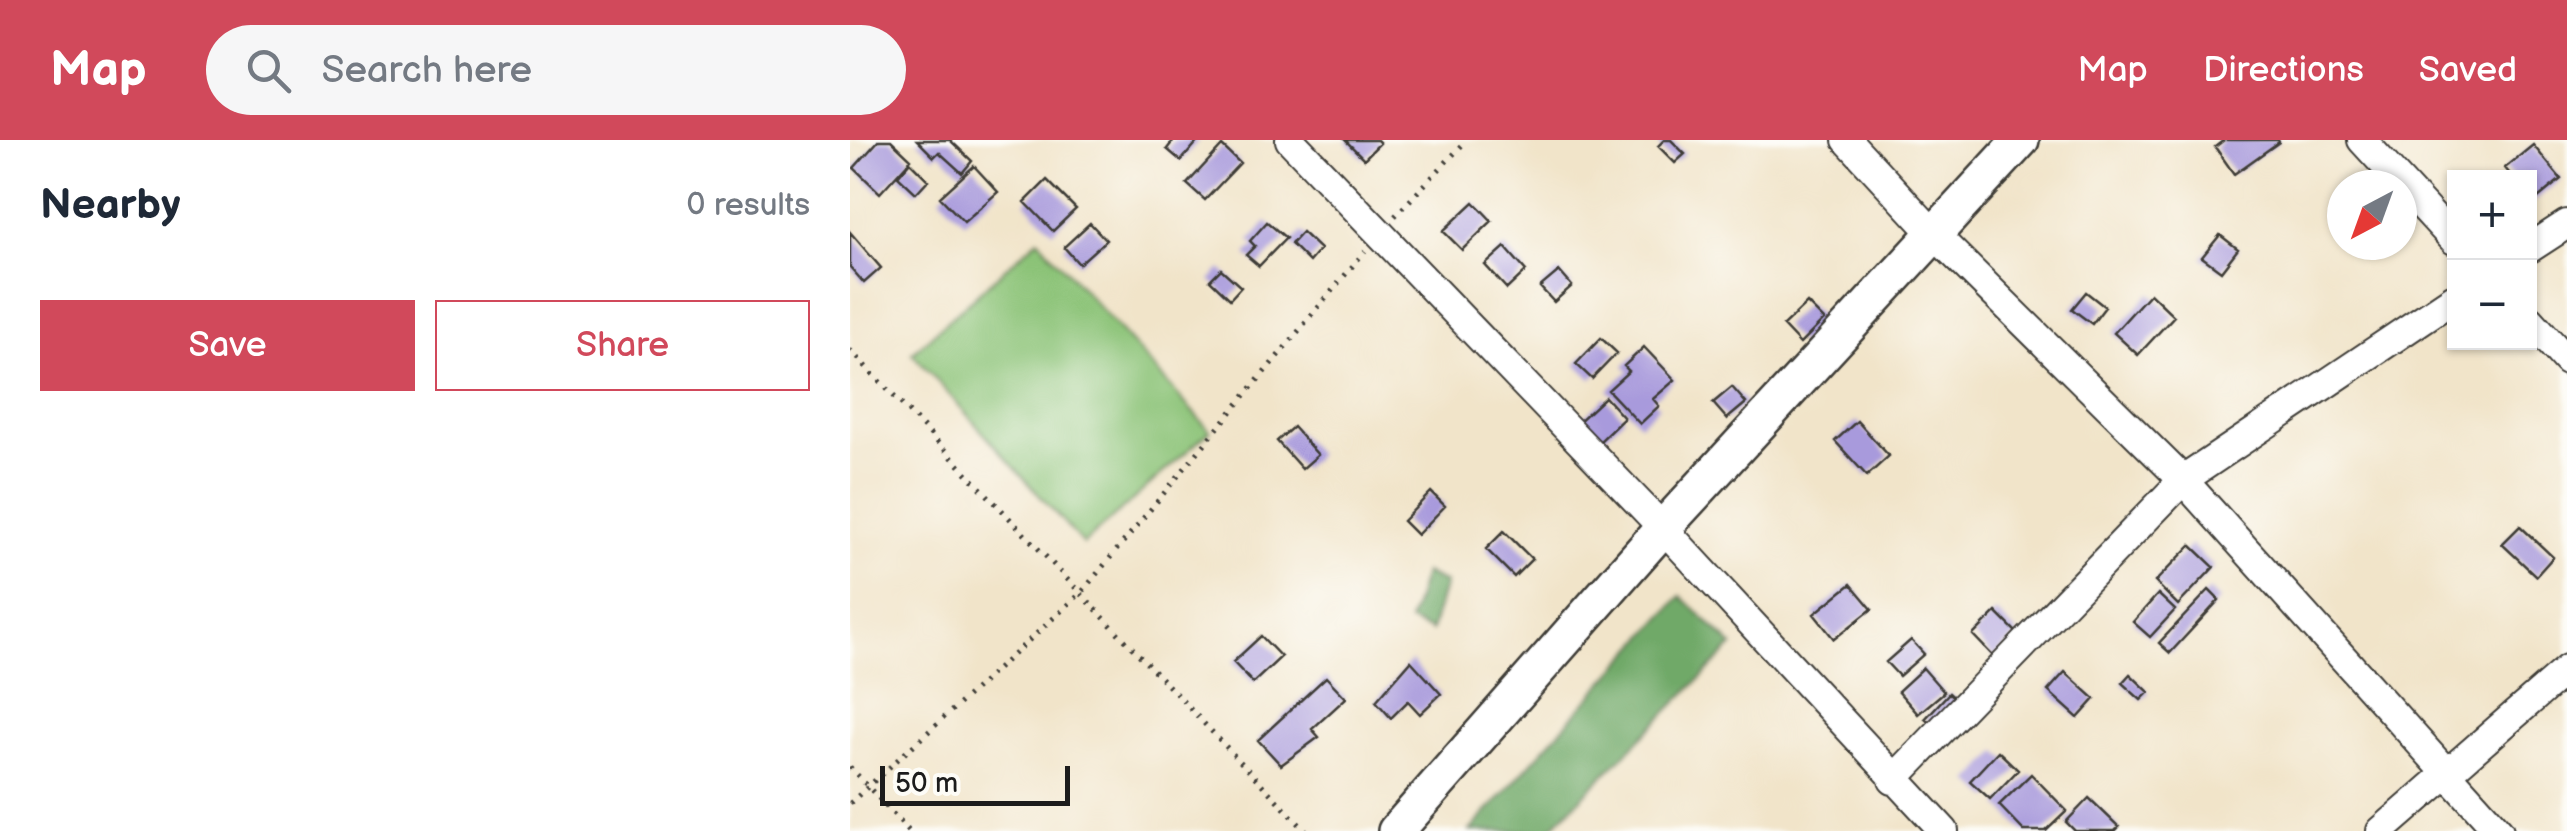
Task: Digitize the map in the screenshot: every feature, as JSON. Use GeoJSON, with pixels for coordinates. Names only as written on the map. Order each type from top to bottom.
{"type":"FeatureCollection","features":[{"type":"Feature","properties":{"kind":"street"},"geometry":{"type":"LineString","coordinates":[[1290,140],[1663,528],[1944,831]]}},
{"type":"Feature","properties":{"kind":"street"},"geometry":{"type":"LineString","coordinates":[[1847,140],[1934,234],[2183,480],[2499,831]]}},
{"type":"Feature","properties":{"kind":"street"},"geometry":{"type":"LineString","coordinates":[[1396,831],[1663,528],[2021,140]]}},
{"type":"Feature","properties":{"kind":"street"},"geometry":{"type":"LineString","coordinates":[[2362,140],[2447,232]]}},
{"type":"Feature","properties":{"kind":"street"},"geometry":{"type":"LineString","coordinates":[[2537,243],[2567,224]]}},
{"type":"Feature","properties":{"kind":"street"},"geometry":{"type":"LineString","coordinates":[[1893,780],[2183,480],[2447,303]]}},
{"type":"Feature","properties":{"kind":"street"},"geometry":{"type":"LineString","coordinates":[[2537,328],[2567,360]]}},
{"type":"Feature","properties":{"kind":"street"},"geometry":{"type":"LineString","coordinates":[[2382,831],[2449,777],[2567,669]]}},
{"type":"Feature","properties":{"kind":"path"},"geometry":{"type":"LineString","coordinates":[[850,803],[1081,593],[1380,233],[1467,140]]}},
{"type":"Feature","properties":{"kind":"path"},"geometry":{"type":"LineString","coordinates":[[850,350],[1306,831]]}},
{"type":"Feature","properties":{"kind":"path"},"geometry":{"type":"LineString","coordinates":[[850,768],[909,831]]}},
{"type":"Feature","properties":{"kind":"green space"},"geometry":{"type":"Polygon","coordinates":[[[1038,239],[1210,431],[1083,544],[912,353],[1038,239]]]}},
{"type":"Feature","properties":{"kind":"green space"},"geometry":{"type":"Polygon","coordinates":[[[1424,573],[1445,583],[1431,631],[1409,622],[1424,573]]]}},
{"type":"Feature","properties":{"kind":"green space"},"geometry":{"type":"Polygon","coordinates":[[[1681,596],[1733,646],[1548,831],[1470,831],[1681,596]]]}},
{"type":"Feature","properties":{"kind":"building"},"geometry":{"type":"Polygon","coordinates":[[[879,140],[891,140],[911,159],[880,193],[854,168],[879,140]]]}},
{"type":"Feature","properties":{"kind":"building"},"geometry":{"type":"Polygon","coordinates":[[[917,140],[950,140],[972,161],[962,173],[939,152],[934,157],[917,140]]]}},
{"type":"Feature","properties":{"kind":"building"},"geometry":{"type":"Polygon","coordinates":[[[1174,140],[1199,140],[1181,161],[1167,149],[1174,140]]]}},
{"type":"Feature","properties":{"kind":"building"},"geometry":{"type":"Polygon","coordinates":[[[1345,140],[1377,140],[1380,143],[1364,159],[1345,140]]]}},
{"type":"Feature","properties":{"kind":"building"},"geometry":{"type":"Polygon","coordinates":[[[1671,140],[1685,154],[1675,163],[1658,146],[1671,140]]]}},
{"type":"Feature","properties":{"kind":"building"},"geometry":{"type":"Polygon","coordinates":[[[2224,140],[2279,142],[2234,174],[2215,147],[2224,140]]]}},
{"type":"Feature","properties":{"kind":"building"},"geometry":{"type":"Polygon","coordinates":[[[2533,145],[2561,179],[2537,199],[2537,170],[2505,168],[2533,145]]]}},
{"type":"Feature","properties":{"kind":"building"},"geometry":{"type":"Polygon","coordinates":[[[1222,146],[1240,163],[1205,200],[1187,184],[1222,146]]]}},
{"type":"Feature","properties":{"kind":"building"},"geometry":{"type":"Polygon","coordinates":[[[910,162],[928,180],[916,193],[898,176],[910,162]]]}},
{"type":"Feature","properties":{"kind":"building"},"geometry":{"type":"Polygon","coordinates":[[[974,166],[998,192],[964,222],[940,197],[974,166]]]}},
{"type":"Feature","properties":{"kind":"building"},"geometry":{"type":"Polygon","coordinates":[[[1047,180],[1076,209],[1053,231],[1025,202],[1047,180]]]}},
{"type":"Feature","properties":{"kind":"building"},"geometry":{"type":"Polygon","coordinates":[[[1474,202],[1492,221],[1462,250],[1443,231],[1474,202]]]}},
{"type":"Feature","properties":{"kind":"building"},"geometry":{"type":"Polygon","coordinates":[[[1267,222],[1286,238],[1259,266],[1246,255],[1255,246],[1250,241],[1267,222]]]}},
{"type":"Feature","properties":{"kind":"building"},"geometry":{"type":"Polygon","coordinates":[[[1090,223],[1106,240],[1079,264],[1064,247],[1090,223]]]}},
{"type":"Feature","properties":{"kind":"building"},"geometry":{"type":"Polygon","coordinates":[[[850,232],[881,268],[864,283],[850,267],[850,232]]]}},
{"type":"Feature","properties":{"kind":"building"},"geometry":{"type":"Polygon","coordinates":[[[1302,232],[1320,249],[1309,262],[1291,244],[1302,232]]]}},
{"type":"Feature","properties":{"kind":"building"},"geometry":{"type":"Polygon","coordinates":[[[2220,235],[2238,249],[2221,271],[2202,257],[2220,235]]]}},
{"type":"Feature","properties":{"kind":"building"},"geometry":{"type":"Polygon","coordinates":[[[1505,247],[1526,271],[1507,289],[1485,265],[1505,247]]]}},
{"type":"Feature","properties":{"kind":"building"},"geometry":{"type":"Polygon","coordinates":[[[1221,269],[1241,287],[1230,299],[1210,280],[1221,269]]]}},
{"type":"Feature","properties":{"kind":"building"},"geometry":{"type":"Polygon","coordinates":[[[1559,271],[1572,286],[1554,302],[1540,287],[1559,271]]]}},
{"type":"Feature","properties":{"kind":"building"},"geometry":{"type":"Polygon","coordinates":[[[2086,292],[2105,307],[2092,324],[2072,309],[2086,292]]]}},
{"type":"Feature","properties":{"kind":"building"},"geometry":{"type":"Polygon","coordinates":[[[2150,293],[2174,316],[2138,355],[2114,333],[2150,293]]]}},
{"type":"Feature","properties":{"kind":"building"},"geometry":{"type":"Polygon","coordinates":[[[1807,303],[1824,320],[1800,344],[1783,326],[1807,303]]]}},
{"type":"Feature","properties":{"kind":"building"},"geometry":{"type":"Polygon","coordinates":[[[1601,338],[1617,353],[1592,379],[1576,364],[1601,338]]]}},
{"type":"Feature","properties":{"kind":"building"},"geometry":{"type":"Polygon","coordinates":[[[1644,347],[1675,380],[1653,399],[1659,406],[1640,424],[1608,390],[1629,371],[1624,366],[1644,347]]]}},
{"type":"Feature","properties":{"kind":"building"},"geometry":{"type":"Polygon","coordinates":[[[1732,387],[1746,403],[1727,419],[1713,403],[1732,387]]]}},
{"type":"Feature","properties":{"kind":"building"},"geometry":{"type":"Polygon","coordinates":[[[1605,397],[1624,418],[1596,445],[1576,424],[1605,397]]]}},
{"type":"Feature","properties":{"kind":"building"},"geometry":{"type":"Polygon","coordinates":[[[1857,421],[1889,456],[1867,476],[1835,441],[1857,421]]]}},
{"type":"Feature","properties":{"kind":"building"},"geometry":{"type":"Polygon","coordinates":[[[1293,427],[1318,455],[1302,469],[1277,441],[1293,427]]]}},
{"type":"Feature","properties":{"kind":"building"},"geometry":{"type":"Polygon","coordinates":[[[1431,492],[1445,506],[1417,535],[1403,521],[1431,492]]]}},
{"type":"Feature","properties":{"kind":"building"},"geometry":{"type":"Polygon","coordinates":[[[2520,526],[2553,557],[2536,576],[2502,544],[2520,526]]]}},
{"type":"Feature","properties":{"kind":"building"},"geometry":{"type":"Polygon","coordinates":[[[1504,531],[1532,559],[1514,577],[1486,549],[1504,531]]]}},
{"type":"Feature","properties":{"kind":"building"},"geometry":{"type":"Polygon","coordinates":[[[2191,545],[2214,567],[2178,605],[2155,582],[2191,545]]]}},
{"type":"Feature","properties":{"kind":"building"},"geometry":{"type":"Polygon","coordinates":[[[1851,584],[1872,609],[1834,639],[1814,614],[1851,584]]]}},
{"type":"Feature","properties":{"kind":"building"},"geometry":{"type":"Polygon","coordinates":[[[2209,590],[2219,600],[2170,653],[2159,643],[2209,590]]]}},
{"type":"Feature","properties":{"kind":"building"},"geometry":{"type":"Polygon","coordinates":[[[2158,594],[2175,610],[2150,637],[2133,622],[2158,594]]]}},
{"type":"Feature","properties":{"kind":"building"},"geometry":{"type":"Polygon","coordinates":[[[1996,612],[2018,634],[1994,657],[1973,635],[1996,612]]]}},
{"type":"Feature","properties":{"kind":"building"},"geometry":{"type":"Polygon","coordinates":[[[1261,636],[1281,657],[1253,683],[1233,662],[1261,636]]]}},
{"type":"Feature","properties":{"kind":"building"},"geometry":{"type":"Polygon","coordinates":[[[1911,640],[1924,654],[1899,676],[1886,662],[1911,640]]]}},
{"type":"Feature","properties":{"kind":"building"},"geometry":{"type":"Polygon","coordinates":[[[1411,661],[1441,694],[1420,714],[1408,701],[1391,718],[1376,701],[1411,661]]]}},
{"type":"Feature","properties":{"kind":"building"},"geometry":{"type":"Polygon","coordinates":[[[1923,668],[1944,692],[1918,714],[1898,691],[1923,668]]]}},
{"type":"Feature","properties":{"kind":"building"},"geometry":{"type":"Polygon","coordinates":[[[2065,672],[2095,699],[2078,718],[2048,691],[2065,672]]]}},
{"type":"Feature","properties":{"kind":"building"},"geometry":{"type":"Polygon","coordinates":[[[2130,674],[2149,692],[2141,700],[2122,683],[2130,674]]]}},
{"type":"Feature","properties":{"kind":"building"},"geometry":{"type":"Polygon","coordinates":[[[1326,677],[1346,698],[1312,729],[1319,737],[1281,765],[1258,740],[1326,677]]]}},
{"type":"Feature","properties":{"kind":"building"},"geometry":{"type":"Polygon","coordinates":[[[1949,693],[1961,704],[1937,730],[1925,719],[1949,693]]]}},
{"type":"Feature","properties":{"kind":"building"},"geometry":{"type":"Polygon","coordinates":[[[1998,751],[2018,770],[1990,799],[1970,781],[1998,751]]]}},
{"type":"Feature","properties":{"kind":"building"},"geometry":{"type":"Polygon","coordinates":[[[2031,774],[2067,811],[2046,831],[2024,831],[1999,805],[2031,774]]]}},
{"type":"Feature","properties":{"kind":"building"},"geometry":{"type":"Polygon","coordinates":[[[2089,798],[2119,827],[2115,831],[2075,831],[2066,822],[2089,798]]]}}]}
